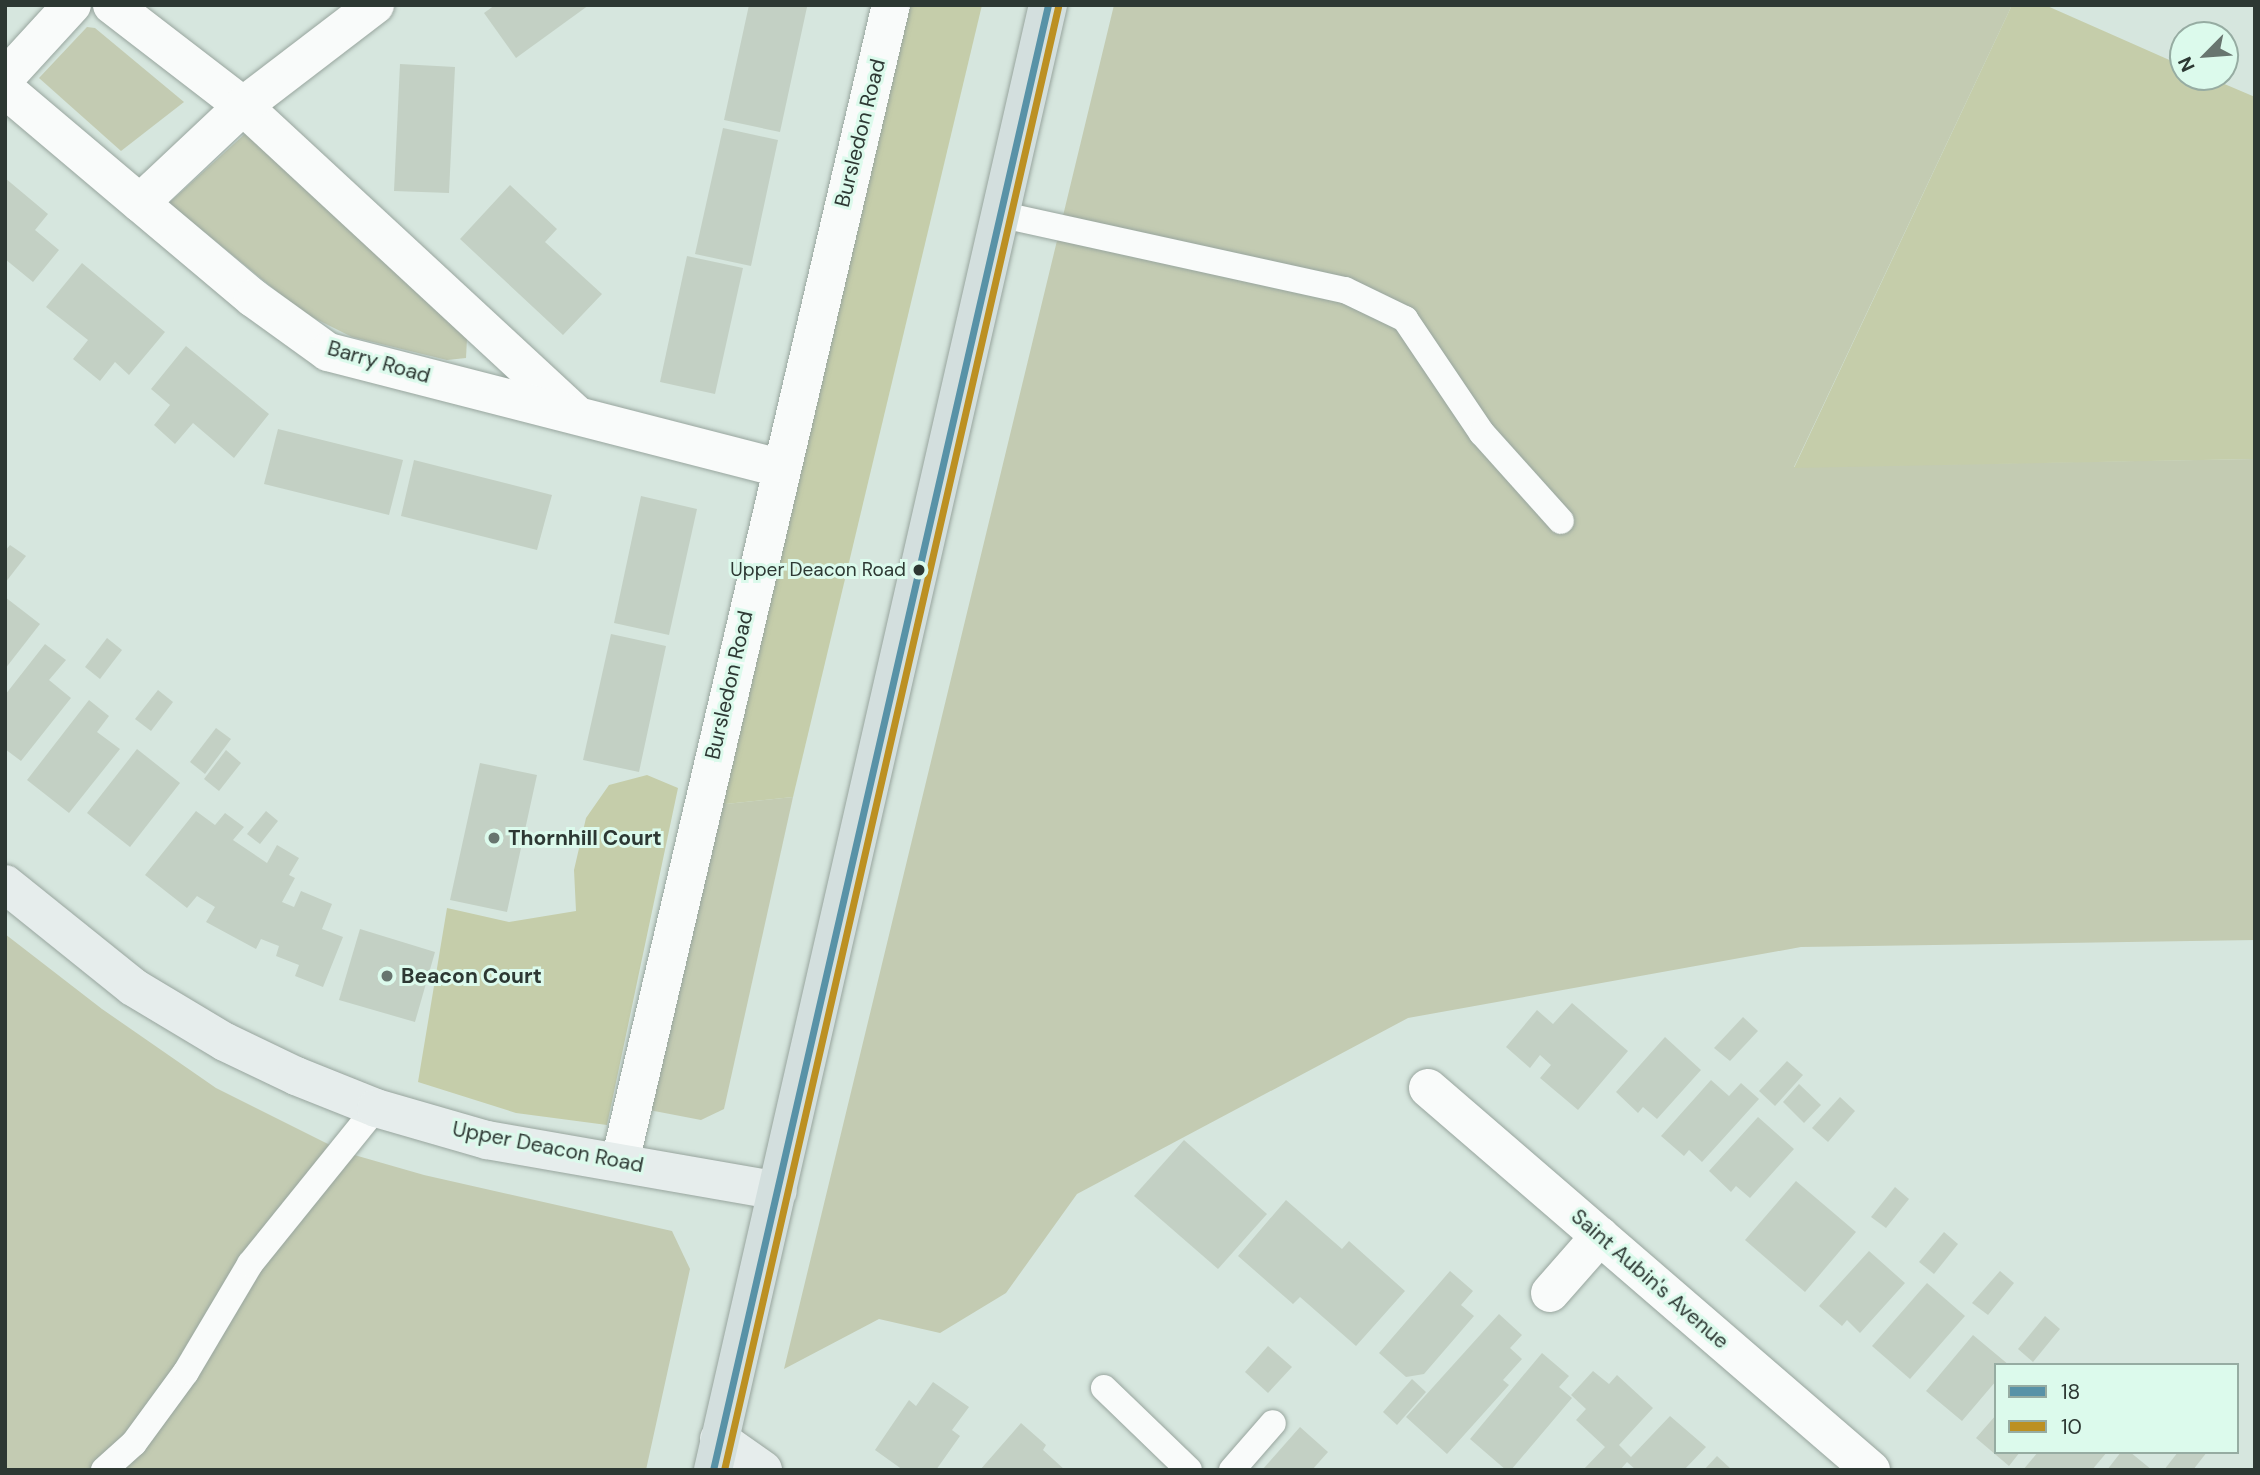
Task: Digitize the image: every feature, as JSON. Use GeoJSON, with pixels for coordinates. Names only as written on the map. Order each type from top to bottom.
{"type":"FeatureCollection","features":[{"type":"Feature","properties":{"kind":"main road"},"geometry":{"type":"LineString","coordinates":[[716,1455],[1003,215],[1048,5]]}},
{"type":"Feature","properties":{"kind":"street"},"geometry":{"type":"LineString","coordinates":[[5,78],[72,5]]}},
{"type":"Feature","properties":{"kind":"street","name":"Barry Road"},"geometry":{"type":"LineString","coordinates":[[112,5],[243,106],[579,416]]}},
{"type":"Feature","properties":{"kind":"street"},"geometry":{"type":"LineString","coordinates":[[140,203],[243,106],[375,5]]}},
{"type":"Feature","properties":{"kind":"street","name":"Bursledon Road"},"geometry":{"type":"LineString","coordinates":[[620,1162],[779,468],[891,5]]}},
{"type":"Feature","properties":{"kind":"street","name":"Barry Road"},"geometry":{"type":"LineString","coordinates":[[5,89],[253,298],[328,352],[779,468]]}},
{"type":"Feature","properties":{"kind":"street","name":"Upper Deacon Road"},"geometry":{"type":"LineString","coordinates":[[5,884],[133,987],[225,1042],[376,1108],[487,1140],[778,1191]]}},
{"type":"Feature","properties":{"kind":"street","name":"Saint Aubin's Avenue"},"geometry":{"type":"LineString","coordinates":[[1429,1088],[1871,1470]]}},
{"type":"Feature","properties":{"kind":"street"},"geometry":{"type":"LineString","coordinates":[[1550,1293],[1600,1236]]}},
{"type":"Feature","properties":{"kind":"street"},"geometry":{"type":"LineString","coordinates":[[716,1455],[763,1470]]}},
{"type":"Feature","properties":{"kind":"lane"},"geometry":{"type":"LineString","coordinates":[[1003,215],[1345,290],[1405,319],[1482,433],[1561,521]]}},
{"type":"Feature","properties":{"kind":"lane"},"geometry":{"type":"LineString","coordinates":[[104,1470],[142,1433],[186,1372],[250,1264],[376,1108]]}},
{"type":"Feature","properties":{"kind":"lane"},"geometry":{"type":"LineString","coordinates":[[1104,1388],[1189,1470]]}},
{"type":"Feature","properties":{"kind":"lane"},"geometry":{"type":"LineString","coordinates":[[1232,1470],[1273,1423]]}},
{"type":"Feature","properties":{"kind":"green space"},"geometry":{"type":"Polygon","coordinates":[[[908,5],[982,5],[793,797],[716,805],[908,5]]]}},
{"type":"Feature","properties":{"kind":"green space"},"geometry":{"type":"Polygon","coordinates":[[[1114,5],[2012,5],[1794,467],[2255,459],[2255,940],[1801,947],[1408,1018],[1077,1194],[1006,1293],[940,1333],[879,1319],[784,1369],[1114,5]]]}},
{"type":"Feature","properties":{"kind":"green space"},"geometry":{"type":"Polygon","coordinates":[[[2012,5],[2045,5],[2169,60],[2169,91],[2239,90],[2255,97],[2255,459],[1794,468],[2012,5]]]}},
{"type":"Feature","properties":{"kind":"green space"},"geometry":{"type":"Polygon","coordinates":[[[87,27],[95,28],[184,102],[121,151],[39,78],[87,27]]]}},
{"type":"Feature","properties":{"kind":"green space"},"geometry":{"type":"Polygon","coordinates":[[[247,132],[467,338],[466,358],[447,360],[352,337],[302,312],[169,203],[247,132]]]}},
{"type":"Feature","properties":{"kind":"green space"},"geometry":{"type":"Polygon","coordinates":[[[647,775],[678,788],[607,1125],[516,1113],[418,1082],[447,908],[509,922],[576,911],[574,870],[586,818],[609,785],[647,775]]]}},
{"type":"Feature","properties":{"kind":"green space"},"geometry":{"type":"Polygon","coordinates":[[[793,797],[724,1109],[701,1120],[649,1110],[716,805],[793,797]]]}},
{"type":"Feature","properties":{"kind":"green space"},"geometry":{"type":"Polygon","coordinates":[[[5,934],[102,1009],[216,1088],[344,1152],[424,1175],[672,1231],[690,1269],[646,1470],[5,1470],[5,934]]]}},
{"type":"Feature","properties":{"kind":"building"},"geometry":{"type":"Polygon","coordinates":[[[495,5],[589,5],[516,58],[484,13],[495,5]]]}},
{"type":"Feature","properties":{"kind":"building"},"geometry":{"type":"Polygon","coordinates":[[[749,5],[807,7],[780,132],[724,120],[749,5]]]}},
{"type":"Feature","properties":{"kind":"building"},"geometry":{"type":"Polygon","coordinates":[[[400,64],[455,67],[449,193],[394,191],[400,64]]]}},
{"type":"Feature","properties":{"kind":"building"},"geometry":{"type":"Polygon","coordinates":[[[723,128],[778,140],[751,266],[695,254],[723,128]]]}},
{"type":"Feature","properties":{"kind":"building"},"geometry":{"type":"Polygon","coordinates":[[[5,178],[48,214],[35,230],[59,250],[33,282],[5,259],[5,178]]]}},
{"type":"Feature","properties":{"kind":"building"},"geometry":{"type":"Polygon","coordinates":[[[510,185],[557,229],[545,242],[602,294],[563,335],[460,239],[510,185]]]}},
{"type":"Feature","properties":{"kind":"building"},"geometry":{"type":"Polygon","coordinates":[[[687,256],[743,268],[715,394],[660,382],[687,256]]]}},
{"type":"Feature","properties":{"kind":"building"},"geometry":{"type":"Polygon","coordinates":[[[82,263],[165,332],[129,375],[115,362],[100,381],[73,359],[88,340],[46,307],[82,263]]]}},
{"type":"Feature","properties":{"kind":"building"},"geometry":{"type":"Polygon","coordinates":[[[186,346],[269,414],[234,458],[193,423],[175,444],[154,425],[170,405],[151,389],[186,346]]]}},
{"type":"Feature","properties":{"kind":"building"},"geometry":{"type":"Polygon","coordinates":[[[278,429],[403,460],[389,515],[264,484],[278,429]]]}},
{"type":"Feature","properties":{"kind":"building"},"geometry":{"type":"Polygon","coordinates":[[[414,460],[552,495],[537,550],[401,516],[414,460]]]}},
{"type":"Feature","properties":{"kind":"building"},"geometry":{"type":"Polygon","coordinates":[[[641,496],[697,509],[669,635],[614,623],[641,496]]]}},
{"type":"Feature","properties":{"kind":"building"},"geometry":{"type":"Polygon","coordinates":[[[10,545],[26,556],[5,583],[5,551],[10,545]]]}},
{"type":"Feature","properties":{"kind":"building"},"geometry":{"type":"Polygon","coordinates":[[[5,597],[40,624],[5,669],[5,597]]]}},
{"type":"Feature","properties":{"kind":"building"},"geometry":{"type":"Polygon","coordinates":[[[611,634],[666,646],[639,772],[583,760],[611,634]]]}},
{"type":"Feature","properties":{"kind":"building"},"geometry":{"type":"Polygon","coordinates":[[[107,638],[122,650],[100,679],[85,667],[107,638]]]}},
{"type":"Feature","properties":{"kind":"building"},"geometry":{"type":"Polygon","coordinates":[[[45,644],[66,660],[49,680],[71,698],[21,761],[5,749],[5,695],[45,644]]]}},
{"type":"Feature","properties":{"kind":"building"},"geometry":{"type":"Polygon","coordinates":[[[158,690],[173,702],[151,731],[135,719],[158,690]]]}},
{"type":"Feature","properties":{"kind":"building"},"geometry":{"type":"Polygon","coordinates":[[[89,700],[109,716],[97,732],[120,749],[69,813],[27,780],[89,700]]]}},
{"type":"Feature","properties":{"kind":"building"},"geometry":{"type":"Polygon","coordinates":[[[216,728],[231,739],[205,774],[190,762],[216,728]]]}},
{"type":"Feature","properties":{"kind":"building"},"geometry":{"type":"Polygon","coordinates":[[[137,749],[180,783],[130,847],[87,813],[137,749]]]}},
{"type":"Feature","properties":{"kind":"building"},"geometry":{"type":"Polygon","coordinates":[[[226,750],[241,763],[219,791],[204,779],[226,750]]]}},
{"type":"Feature","properties":{"kind":"building","name":"Thornhill Court"},"geometry":{"type":"Polygon","coordinates":[[[480,763],[537,775],[507,912],[450,900],[480,763]]]}},
{"type":"Feature","properties":{"kind":"building"},"geometry":{"type":"Polygon","coordinates":[[[196,811],[215,825],[225,813],[244,827],[233,840],[267,863],[277,845],[299,858],[289,875],[295,878],[282,902],[294,907],[301,891],[332,904],[322,929],[343,937],[323,987],[295,976],[299,965],[276,956],[279,946],[261,939],[256,949],[206,922],[215,907],[197,896],[187,908],[145,875],[196,811]]]}},
{"type":"Feature","properties":{"kind":"building"},"geometry":{"type":"Polygon","coordinates":[[[266,811],[278,821],[260,844],[247,834],[266,811]]]}},
{"type":"Feature","properties":{"kind":"building","name":"Beacon Court"},"geometry":{"type":"Polygon","coordinates":[[[360,929],[435,952],[415,1022],[339,1000],[360,929]]]}},
{"type":"Feature","properties":{"kind":"building"},"geometry":{"type":"Polygon","coordinates":[[[1572,1003],[1628,1051],[1578,1110],[1540,1078],[1551,1065],[1540,1055],[1530,1068],[1506,1047],[1537,1010],[1553,1024],[1572,1003]]]}},
{"type":"Feature","properties":{"kind":"building"},"geometry":{"type":"Polygon","coordinates":[[[1743,1017],[1758,1031],[1730,1061],[1714,1048],[1743,1017]]]}},
{"type":"Feature","properties":{"kind":"building"},"geometry":{"type":"Polygon","coordinates":[[[1665,1037],[1701,1070],[1657,1119],[1643,1107],[1638,1113],[1616,1092],[1665,1037]]]}},
{"type":"Feature","properties":{"kind":"building"},"geometry":{"type":"Polygon","coordinates":[[[1787,1061],[1803,1075],[1775,1106],[1759,1091],[1787,1061]]]}},
{"type":"Feature","properties":{"kind":"building"},"geometry":{"type":"Polygon","coordinates":[[[1711,1080],[1729,1096],[1741,1083],[1759,1099],[1702,1162],[1689,1150],[1684,1156],[1661,1136],[1711,1080]]]}},
{"type":"Feature","properties":{"kind":"building"},"geometry":{"type":"Polygon","coordinates":[[[1799,1084],[1821,1105],[1804,1123],[1783,1102],[1799,1084]]]}},
{"type":"Feature","properties":{"kind":"building"},"geometry":{"type":"Polygon","coordinates":[[[1840,1097],[1855,1111],[1828,1142],[1812,1128],[1840,1097]]]}},
{"type":"Feature","properties":{"kind":"building"},"geometry":{"type":"Polygon","coordinates":[[[1758,1117],[1794,1149],[1750,1198],[1736,1186],[1731,1192],[1709,1171],[1758,1117]]]}},
{"type":"Feature","properties":{"kind":"building"},"geometry":{"type":"Polygon","coordinates":[[[1184,1140],[1267,1214],[1218,1269],[1134,1196],[1184,1140]]]}},
{"type":"Feature","properties":{"kind":"building"},"geometry":{"type":"Polygon","coordinates":[[[1796,1181],[1856,1232],[1805,1292],[1745,1240],[1796,1181]]]}},
{"type":"Feature","properties":{"kind":"building"},"geometry":{"type":"Polygon","coordinates":[[[1895,1187],[1909,1199],[1886,1228],[1871,1217],[1895,1187]]]}},
{"type":"Feature","properties":{"kind":"building"},"geometry":{"type":"Polygon","coordinates":[[[1286,1200],[1342,1249],[1349,1241],[1405,1291],[1356,1346],[1300,1297],[1293,1304],[1238,1256],[1286,1200]]]}},
{"type":"Feature","properties":{"kind":"building"},"geometry":{"type":"Polygon","coordinates":[[[1944,1232],[1958,1244],[1934,1274],[1919,1262],[1944,1232]]]}},
{"type":"Feature","properties":{"kind":"building"},"geometry":{"type":"Polygon","coordinates":[[[1869,1251],[1905,1283],[1860,1333],[1847,1320],[1842,1326],[1819,1306],[1869,1251]]]}},
{"type":"Feature","properties":{"kind":"building"},"geometry":{"type":"Polygon","coordinates":[[[1450,1271],[1473,1291],[1461,1305],[1474,1316],[1424,1374],[1406,1377],[1379,1353],[1450,1271]]]}},
{"type":"Feature","properties":{"kind":"building"},"geometry":{"type":"Polygon","coordinates":[[[2000,1271],[2014,1283],[1988,1315],[1972,1303],[2000,1271]]]}},
{"type":"Feature","properties":{"kind":"building"},"geometry":{"type":"Polygon","coordinates":[[[1927,1283],[1965,1316],[1910,1379],[1872,1346],[1927,1283]]]}},
{"type":"Feature","properties":{"kind":"building"},"geometry":{"type":"Polygon","coordinates":[[[1499,1314],[1522,1335],[1510,1348],[1522,1359],[1503,1380],[1509,1385],[1447,1454],[1406,1417],[1499,1314]]]}},
{"type":"Feature","properties":{"kind":"building"},"geometry":{"type":"Polygon","coordinates":[[[2045,1316],[2060,1329],[2033,1362],[2018,1349],[2045,1316]]]}},
{"type":"Feature","properties":{"kind":"building"},"geometry":{"type":"Polygon","coordinates":[[[1973,1335],[2007,1363],[1994,1363],[1994,1383],[1962,1421],[1926,1391],[1973,1335]]]}},
{"type":"Feature","properties":{"kind":"building"},"geometry":{"type":"Polygon","coordinates":[[[1268,1346],[1292,1367],[1268,1393],[1245,1372],[1268,1346]]]}},
{"type":"Feature","properties":{"kind":"building"},"geometry":{"type":"Polygon","coordinates":[[[1542,1353],[1569,1376],[1559,1387],[1572,1398],[1511,1470],[1506,1470],[1470,1439],[1542,1353]]]}},
{"type":"Feature","properties":{"kind":"building"},"geometry":{"type":"Polygon","coordinates":[[[1593,1371],[1609,1384],[1617,1375],[1653,1408],[1619,1445],[1631,1457],[1670,1416],[1706,1447],[1684,1470],[1636,1470],[1627,1462],[1620,1470],[1583,1470],[1605,1447],[1576,1420],[1586,1409],[1571,1395],[1593,1371]]]}},
{"type":"Feature","properties":{"kind":"building"},"geometry":{"type":"Polygon","coordinates":[[[1412,1379],[1426,1392],[1397,1425],[1383,1412],[1412,1379]]]}},
{"type":"Feature","properties":{"kind":"building"},"geometry":{"type":"Polygon","coordinates":[[[933,1382],[969,1407],[952,1430],[960,1436],[936,1470],[903,1470],[875,1450],[909,1400],[916,1406],[933,1382]]]}},
{"type":"Feature","properties":{"kind":"building"},"geometry":{"type":"Polygon","coordinates":[[[1994,1417],[1994,1453],[1976,1438],[1994,1417]]]}},
{"type":"Feature","properties":{"kind":"building"},"geometry":{"type":"Polygon","coordinates":[[[1021,1423],[1046,1445],[1043,1450],[1065,1470],[980,1470],[1021,1423]]]}},
{"type":"Feature","properties":{"kind":"building"},"geometry":{"type":"Polygon","coordinates":[[[1300,1427],[1328,1452],[1312,1470],[1262,1470],[1300,1427]]]}},
{"type":"Feature","properties":{"kind":"building"},"geometry":{"type":"Polygon","coordinates":[[[1995,1454],[2018,1454],[2009,1466],[1995,1454]]]}},
{"type":"Feature","properties":{"kind":"building"},"geometry":{"type":"Polygon","coordinates":[[[2036,1454],[2105,1454],[2092,1470],[2023,1470],[2036,1454]]]}},
{"type":"Feature","properties":{"kind":"building"},"geometry":{"type":"Polygon","coordinates":[[[2119,1454],[2132,1454],[2152,1470],[2107,1470],[2119,1454]]]}},
{"type":"Feature","properties":{"kind":"building"},"geometry":{"type":"Polygon","coordinates":[[[2176,1454],[2205,1454],[2193,1470],[2164,1470],[2176,1454]]]}},
{"type":"Feature","properties":{"kind":"building"},"geometry":{"type":"Polygon","coordinates":[[[1717,1456],[1732,1470],[1704,1470],[1717,1456]]]}},
{"type":"Feature","properties":{"kind":"transit line","name":"18"},"geometry":{"type":"LineString","coordinates":[[713,1470],[1048,5]]}},
{"type":"Feature","properties":{"kind":"transit line","name":"10"},"geometry":{"type":"LineString","coordinates":[[724,1470],[1058,7]]}},
{"type":"Feature","properties":{"kind":"place","name":"Upper Deacon Road"},"geometry":{"type":"Point","coordinates":[919,570]}},
{"type":"Feature","properties":{"kind":"place","name":"Thornhill Court"},"geometry":{"type":"Point","coordinates":[494,838]}},
{"type":"Feature","properties":{"kind":"place","name":"Beacon Court"},"geometry":{"type":"Point","coordinates":[387,976]}}]}
